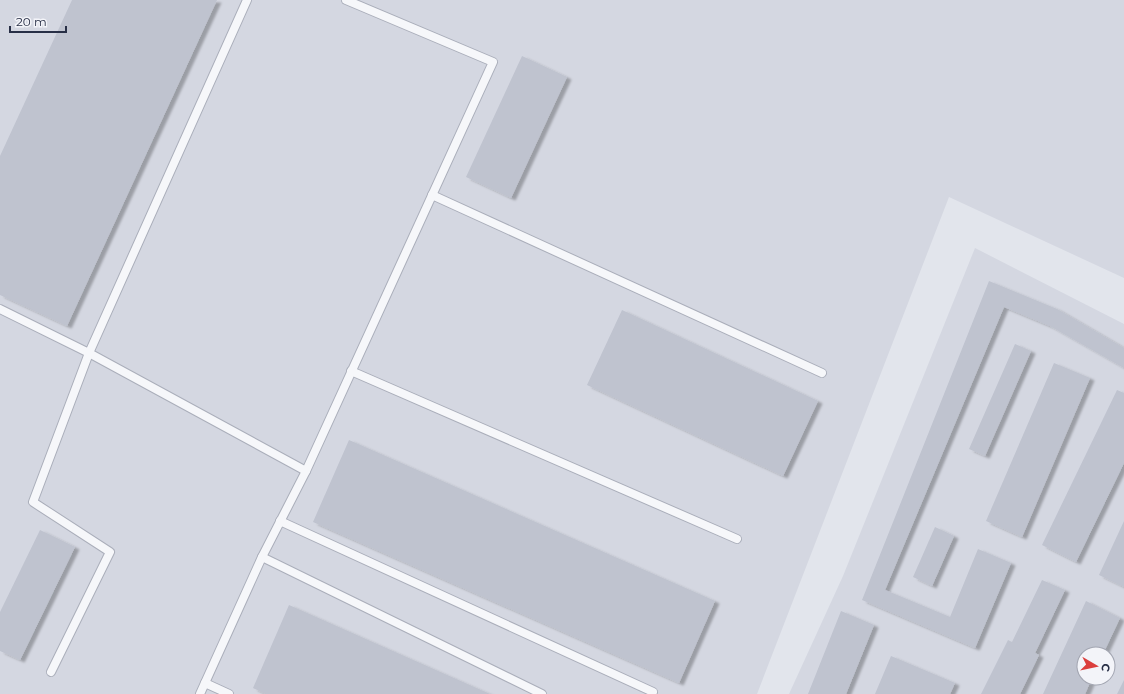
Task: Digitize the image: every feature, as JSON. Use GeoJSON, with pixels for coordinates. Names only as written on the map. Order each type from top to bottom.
{"type":"FeatureCollection","features":[{"type":"Feature","properties":{"kind":"lane"},"geometry":{"type":"LineString","coordinates":[[51,672],[110,552],[33,502],[89,352],[247,0]]}},
{"type":"Feature","properties":{"kind":"lane"},"geometry":{"type":"LineString","coordinates":[[200,694],[262,557],[306,471],[493,62],[346,0]]}},
{"type":"Feature","properties":{"kind":"lane"},"geometry":{"type":"LineString","coordinates":[[432,195],[822,373]]}},
{"type":"Feature","properties":{"kind":"lane"},"geometry":{"type":"LineString","coordinates":[[0,310],[89,352],[306,471]]}},
{"type":"Feature","properties":{"kind":"lane"},"geometry":{"type":"LineString","coordinates":[[351,371],[736,539]]}},
{"type":"Feature","properties":{"kind":"lane"},"geometry":{"type":"LineString","coordinates":[[280,521],[653,692]]}},
{"type":"Feature","properties":{"kind":"lane"},"geometry":{"type":"LineString","coordinates":[[262,557],[542,694]]}},
{"type":"Feature","properties":{"kind":"lane"},"geometry":{"type":"LineString","coordinates":[[205,683],[229,694]]}},
{"type":"Feature","properties":{"kind":"shaded area"},"geometry":{"type":"Polygon","coordinates":[[[0,0],[1124,0],[1124,278],[949,197],[757,694],[0,694],[0,0]]]}},
{"type":"Feature","properties":{"kind":"shaded area"},"geometry":{"type":"Polygon","coordinates":[[[975,248],[1124,324],[1124,694],[789,694],[843,576],[975,248]]]}},
{"type":"Feature","properties":{"kind":"building"},"geometry":{"type":"Polygon","coordinates":[[[72,0],[217,0],[67,326],[0,295],[0,156],[72,0]]]}},
{"type":"Feature","properties":{"kind":"building"},"geometry":{"type":"Polygon","coordinates":[[[522,56],[567,77],[511,198],[466,177],[522,56]]]}},
{"type":"Feature","properties":{"kind":"building"},"geometry":{"type":"Polygon","coordinates":[[[989,281],[1057,309],[1124,348],[1124,368],[1050,326],[1004,307],[885,590],[950,617],[978,549],[1011,563],[975,648],[862,600],[989,281]]]}},
{"type":"Feature","properties":{"kind":"building"},"geometry":{"type":"Polygon","coordinates":[[[622,310],[818,401],[783,476],[587,385],[622,310]]]}},
{"type":"Feature","properties":{"kind":"building"},"geometry":{"type":"Polygon","coordinates":[[[1015,344],[1031,351],[985,456],[969,449],[1015,344]]]}},
{"type":"Feature","properties":{"kind":"building"},"geometry":{"type":"Polygon","coordinates":[[[1054,363],[1090,378],[1022,537],[986,521],[1054,363]]]}},
{"type":"Feature","properties":{"kind":"building"},"geometry":{"type":"Polygon","coordinates":[[[1117,390],[1124,393],[1124,463],[1076,562],[1042,545],[1117,390]]]}},
{"type":"Feature","properties":{"kind":"building"},"geometry":{"type":"Polygon","coordinates":[[[349,440],[715,601],[679,683],[313,522],[349,440]]]}},
{"type":"Feature","properties":{"kind":"building"},"geometry":{"type":"Polygon","coordinates":[[[1124,521],[1124,587],[1099,575],[1124,521]]]}},
{"type":"Feature","properties":{"kind":"building"},"geometry":{"type":"Polygon","coordinates":[[[935,527],[954,536],[932,586],[913,577],[935,527]]]}},
{"type":"Feature","properties":{"kind":"building"},"geometry":{"type":"Polygon","coordinates":[[[40,530],[75,547],[20,660],[0,651],[0,612],[40,530]]]}},
{"type":"Feature","properties":{"kind":"building"},"geometry":{"type":"Polygon","coordinates":[[[1042,580],[1065,590],[1035,653],[1039,655],[1020,694],[981,694],[1008,640],[1012,642],[1042,580]]]}},
{"type":"Feature","properties":{"kind":"building"},"geometry":{"type":"Polygon","coordinates":[[[1086,601],[1120,618],[1107,646],[1076,646],[1076,686],[1088,686],[1085,694],[1043,694],[1086,601]]]}},
{"type":"Feature","properties":{"kind":"building"},"geometry":{"type":"Polygon","coordinates":[[[289,605],[490,694],[266,694],[253,688],[289,605]]]}},
{"type":"Feature","properties":{"kind":"building"},"geometry":{"type":"Polygon","coordinates":[[[841,611],[874,625],[846,694],[808,694],[841,611]]]}},
{"type":"Feature","properties":{"kind":"building"},"geometry":{"type":"Polygon","coordinates":[[[891,656],[955,683],[950,694],[875,694],[891,656]]]}},
{"type":"Feature","properties":{"kind":"building"},"geometry":{"type":"Polygon","coordinates":[[[1124,680],[1124,694],[1117,694],[1124,680]]]}}]}
